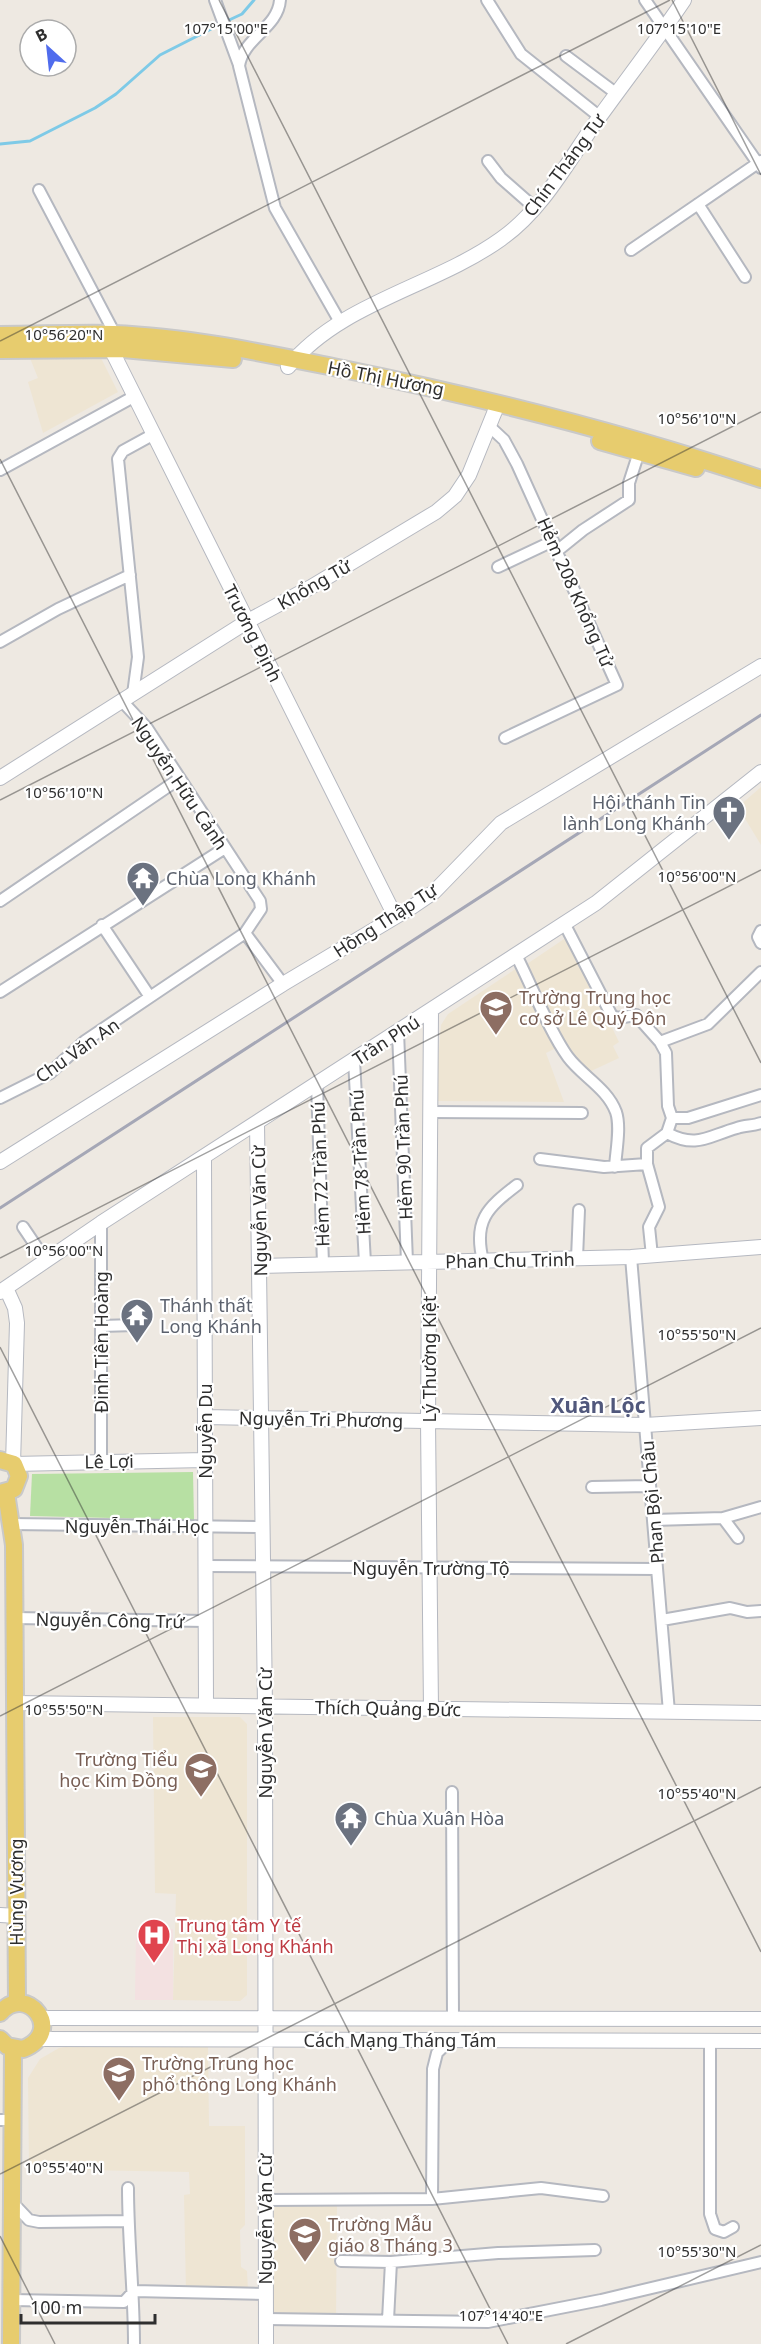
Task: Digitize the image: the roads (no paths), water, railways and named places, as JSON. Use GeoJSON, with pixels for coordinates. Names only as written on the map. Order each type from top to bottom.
{"type":"FeatureCollection","features":[{"type":"Feature","properties":{"kind":"main road","name":"Hồ Thị Hương"},"geometry":{"type":"LineString","coordinates":[[0,335],[114,342],[199,355],[291,363],[448,390],[666,447],[761,479]]}},
{"type":"Feature","properties":{"kind":"main road","name":"Hồ Thị Hương"},"geometry":{"type":"LineString","coordinates":[[0,350],[114,342]]}},
{"type":"Feature","properties":{"kind":"main road","name":"Hồ Thị Hương"},"geometry":{"type":"LineString","coordinates":[[291,363],[492,419],[639,452],[761,491]]}},
{"type":"Feature","properties":{"kind":"main road"},"geometry":{"type":"LineString","coordinates":[[3,1493],[14,1489],[18,1482],[18,1471],[6,1462]]}},
{"type":"Feature","properties":{"kind":"main road","name":"Hùng Vương"},"geometry":{"type":"LineString","coordinates":[[3,1493],[14,1545],[15,1703],[5,2008]]}},
{"type":"Feature","properties":{"kind":"main road"},"geometry":{"type":"LineString","coordinates":[[5,2008],[27,2004],[36,2009],[41,2018],[42,2028],[39,2038],[32,2046],[4,2043],[6,2120],[12,2202],[11,2344]]}},
{"type":"Feature","properties":{"kind":"street"},"geometry":{"type":"LineString","coordinates":[[215,0],[239,66],[275,208],[340,322]]}},
{"type":"Feature","properties":{"kind":"street"},"geometry":{"type":"LineString","coordinates":[[239,66],[243,51],[277,14],[280,0]]}},
{"type":"Feature","properties":{"kind":"street"},"geometry":{"type":"LineString","coordinates":[[487,0],[522,54],[600,117]]}},
{"type":"Feature","properties":{"kind":"street"},"geometry":{"type":"LineString","coordinates":[[631,250],[760,164],[645,0]]}},
{"type":"Feature","properties":{"kind":"street","name":"Chín Tháng Tư"},"geometry":{"type":"LineString","coordinates":[[291,363],[309,345],[340,322],[500,240],[534,207],[684,0]]}},
{"type":"Feature","properties":{"kind":"street"},"geometry":{"type":"LineString","coordinates":[[566,56],[617,94]]}},
{"type":"Feature","properties":{"kind":"street"},"geometry":{"type":"LineString","coordinates":[[488,161],[501,178],[534,207]]}},
{"type":"Feature","properties":{"kind":"street"},"geometry":{"type":"LineString","coordinates":[[39,190],[114,342]]}},
{"type":"Feature","properties":{"kind":"street"},"geometry":{"type":"LineString","coordinates":[[698,204],[745,277]]}},
{"type":"Feature","properties":{"kind":"street","name":"Trương Định"},"geometry":{"type":"LineString","coordinates":[[114,342],[135,396],[395,916]]}},
{"type":"Feature","properties":{"kind":"street"},"geometry":{"type":"LineString","coordinates":[[0,470],[135,396]]}},
{"type":"Feature","properties":{"kind":"street","name":"Hẻm 208 Khổng Tử"},"geometry":{"type":"LineString","coordinates":[[492,419],[511,452],[617,685],[506,738]]}},
{"type":"Feature","properties":{"kind":"street","name":"Khổng Tử"},"geometry":{"type":"LineString","coordinates":[[0,778],[248,621],[387,542],[447,503],[469,475],[492,419]]}},
{"type":"Feature","properties":{"kind":"street","name":"Nguyễn Hữu Cảnh"},"geometry":{"type":"LineString","coordinates":[[154,434],[123,451],[118,459],[138,657],[128,698],[262,905],[245,933]]}},
{"type":"Feature","properties":{"kind":"street"},"geometry":{"type":"LineString","coordinates":[[498,567],[555,546],[629,501],[629,483],[639,452]]}},
{"type":"Feature","properties":{"kind":"street"},"geometry":{"type":"LineString","coordinates":[[0,642],[58,609],[130,575]]}},
{"type":"Feature","properties":{"kind":"street","name":"Hồng Thập Tự"},"geometry":{"type":"LineString","coordinates":[[0,1162],[434,892],[501,823],[761,666]]}},
{"type":"Feature","properties":{"kind":"street","name":"Trần Phú"},"geometry":{"type":"LineString","coordinates":[[3,1290],[101,1223],[619,886],[761,772]]}},
{"type":"Feature","properties":{"kind":"street"},"geometry":{"type":"LineString","coordinates":[[0,901],[179,779]]}},
{"type":"Feature","properties":{"kind":"street"},"geometry":{"type":"LineString","coordinates":[[0,992],[225,848]]}},
{"type":"Feature","properties":{"kind":"street"},"geometry":{"type":"LineString","coordinates":[[564,923],[612,1016],[617,1018],[636,1015],[660,1042],[666,1053],[668,1106],[672,1118],[667,1133],[647,1148],[647,1164],[659,1207],[649,1227],[652,1256]]}},
{"type":"Feature","properties":{"kind":"street"},"geometry":{"type":"LineString","coordinates":[[102,925],[150,998]]}},
{"type":"Feature","properties":{"kind":"street"},"geometry":{"type":"LineString","coordinates":[[761,931],[758,937],[761,943]]}},
{"type":"Feature","properties":{"kind":"street"},"geometry":{"type":"LineString","coordinates":[[245,933],[283,984]]}},
{"type":"Feature","properties":{"kind":"street","name":"Chu Văn An"},"geometry":{"type":"LineString","coordinates":[[0,1098],[50,1073],[85,1041],[245,933]]}},
{"type":"Feature","properties":{"kind":"street"},"geometry":{"type":"LineString","coordinates":[[516,955],[565,1053],[577,1069],[600,1088],[615,1109],[617,1118],[615,1167]]}},
{"type":"Feature","properties":{"kind":"street"},"geometry":{"type":"LineString","coordinates":[[660,1042],[708,1024],[761,972]]}},
{"type":"Feature","properties":{"kind":"street","name":"Lý Thường Kiệt"},"geometry":{"type":"LineString","coordinates":[[431,1010],[428,1421],[431,1708]]}},
{"type":"Feature","properties":{"kind":"street","name":"Hẻm 90 Trần Phú"},"geometry":{"type":"LineString","coordinates":[[398,1031],[407,1262]]}},
{"type":"Feature","properties":{"kind":"street","name":"Hẻm 78 Trần Phú"},"geometry":{"type":"LineString","coordinates":[[354,1060],[365,1263]]}},
{"type":"Feature","properties":{"kind":"street","name":"Hẻm 72 Trần Phú"},"geometry":{"type":"LineString","coordinates":[[317,1084],[323,1264]]}},
{"type":"Feature","properties":{"kind":"street"},"geometry":{"type":"LineString","coordinates":[[672,1118],[688,1118],[761,1095]]}},
{"type":"Feature","properties":{"kind":"street"},"geometry":{"type":"LineString","coordinates":[[430,1112],[582,1113]]}},
{"type":"Feature","properties":{"kind":"street","name":"Nguyễn Văn Cừ"},"geometry":{"type":"LineString","coordinates":[[257,1123],[264,1567],[266,2344]]}},
{"type":"Feature","properties":{"kind":"street"},"geometry":{"type":"LineString","coordinates":[[667,1133],[680,1140],[694,1142],[761,1123]]}},
{"type":"Feature","properties":{"kind":"street","name":"Nguyễn Du"},"geometry":{"type":"LineString","coordinates":[[204,1158],[206,1705]]}},
{"type":"Feature","properties":{"kind":"street"},"geometry":{"type":"LineString","coordinates":[[540,1159],[615,1167],[647,1164]]}},
{"type":"Feature","properties":{"kind":"street"},"geometry":{"type":"LineString","coordinates":[[483,1261],[478,1243],[482,1220],[493,1204],[517,1185]]}},
{"type":"Feature","properties":{"kind":"street"},"geometry":{"type":"LineString","coordinates":[[578,1258],[579,1210]]}},
{"type":"Feature","properties":{"kind":"street","name":"Đinh Tiên Hoàng"},"geometry":{"type":"LineString","coordinates":[[101,1223],[101,1461]]}},
{"type":"Feature","properties":{"kind":"street"},"geometry":{"type":"LineString","coordinates":[[23,1227],[46,1261]]}},
{"type":"Feature","properties":{"kind":"street","name":"Phan Chu Trinh"},"geometry":{"type":"LineString","coordinates":[[260,1266],[632,1257],[761,1247]]}},
{"type":"Feature","properties":{"kind":"street","name":"Phan Bội Châu"},"geometry":{"type":"LineString","coordinates":[[632,1257],[669,1712]]}},
{"type":"Feature","properties":{"kind":"street"},"geometry":{"type":"LineString","coordinates":[[3,1290],[15,1308],[17,1323],[6,1462]]}},
{"type":"Feature","properties":{"kind":"street"},"geometry":{"type":"LineString","coordinates":[[102,1326],[135,1325]]}},
{"type":"Feature","properties":{"kind":"street","name":"Nguyễn Tri Phương"},"geometry":{"type":"LineString","coordinates":[[205,1418],[645,1425],[761,1418]]}},
{"type":"Feature","properties":{"kind":"street","name":"Lê Lợi"},"geometry":{"type":"LineString","coordinates":[[6,1462],[205,1460]]}},
{"type":"Feature","properties":{"kind":"street"},"geometry":{"type":"LineString","coordinates":[[592,1487],[650,1486]]}},
{"type":"Feature","properties":{"kind":"street"},"geometry":{"type":"LineString","coordinates":[[653,1520],[723,1518],[761,1507]]}},
{"type":"Feature","properties":{"kind":"street"},"geometry":{"type":"LineString","coordinates":[[723,1518],[738,1538]]}},
{"type":"Feature","properties":{"kind":"street","name":"Nguyễn Thái Học"},"geometry":{"type":"LineString","coordinates":[[10,1524],[263,1527]]}},
{"type":"Feature","properties":{"kind":"street","name":"Nguyễn Trường Tộ"},"geometry":{"type":"LineString","coordinates":[[206,1566],[657,1569]]}},
{"type":"Feature","properties":{"kind":"street"},"geometry":{"type":"LineString","coordinates":[[662,1620],[730,1608],[747,1612],[761,1611]]}},
{"type":"Feature","properties":{"kind":"street","name":"Nguyễn Công Trứ"},"geometry":{"type":"LineString","coordinates":[[14,1618],[206,1621]]}},
{"type":"Feature","properties":{"kind":"street","name":"Thích Quảng Đức"},"geometry":{"type":"LineString","coordinates":[[15,1703],[761,1713]]}},
{"type":"Feature","properties":{"kind":"street"},"geometry":{"type":"LineString","coordinates":[[452,1792],[453,2019]]}},
{"type":"Feature","properties":{"kind":"street","name":"Cách Mạng Tháng Tám"},"geometry":{"type":"LineString","coordinates":[[41,2018],[761,2019]]}},
{"type":"Feature","properties":{"kind":"street","name":"Cách Mạng Tháng Tám"},"geometry":{"type":"LineString","coordinates":[[39,2038],[761,2042]]}},
{"type":"Feature","properties":{"kind":"street"},"geometry":{"type":"LineString","coordinates":[[432,2199],[433,2069],[437,2053],[450,2040]]}},
{"type":"Feature","properties":{"kind":"street"},"geometry":{"type":"LineString","coordinates":[[711,2041],[710,2214],[712,2225],[718,2231],[724,2232],[733,2227]]}},
{"type":"Feature","properties":{"kind":"street"},"geometry":{"type":"LineString","coordinates":[[128,2188],[128,2221],[134,2291],[134,2344]]}},
{"type":"Feature","properties":{"kind":"street"},"geometry":{"type":"LineString","coordinates":[[265,2200],[432,2199],[541,2188],[603,2196]]}},
{"type":"Feature","properties":{"kind":"street"},"geometry":{"type":"LineString","coordinates":[[12,2202],[29,2220],[39,2222],[128,2221]]}},
{"type":"Feature","properties":{"kind":"street"},"geometry":{"type":"LineString","coordinates":[[341,2261],[392,2262],[498,2253],[595,2250]]}},
{"type":"Feature","properties":{"kind":"street"},"geometry":{"type":"LineString","coordinates":[[388,2320],[392,2262]]}},
{"type":"Feature","properties":{"kind":"street"},"geometry":{"type":"LineString","coordinates":[[266,2319],[488,2322],[519,2318],[761,2262]]}},
{"type":"Feature","properties":{"kind":"street"},"geometry":{"type":"LineString","coordinates":[[12,2300],[124,2302],[134,2291],[266,2294]]}},
{"type":"Feature","properties":{"kind":"waterway"},"geometry":{"type":"LineString","coordinates":[[227,21],[242,14],[254,0]]}},
{"type":"Feature","properties":{"kind":"waterway"},"geometry":{"type":"LineString","coordinates":[[0,144],[30,141],[95,108],[116,94],[160,55],[221,24]]}},
{"type":"Feature","properties":{"kind":"railway"},"geometry":{"type":"LineString","coordinates":[[0,1208],[761,715]]}},
{"type":"Feature","properties":{"kind":"place","name":"Hội thánh Tin lành Long Khánh"},"geometry":{"type":"Point","coordinates":[729,841]}},
{"type":"Feature","properties":{"kind":"place","name":"Chùa Long Khánh"},"geometry":{"type":"Point","coordinates":[143,907]}},
{"type":"Feature","properties":{"kind":"place","name":"Trường Trung học cơ sở Lê Quý Đôn"},"geometry":{"type":"Point","coordinates":[496,1036]}},
{"type":"Feature","properties":{"kind":"place","name":"Thánh thất Long Khánh"},"geometry":{"type":"Point","coordinates":[137,1344]}},
{"type":"Feature","properties":{"kind":"place","name":"Trường Tiểu học Kim Đồng"},"geometry":{"type":"Point","coordinates":[201,1798]}},
{"type":"Feature","properties":{"kind":"place","name":"Chùa Xuân Hòa"},"geometry":{"type":"Point","coordinates":[351,1847]}},
{"type":"Feature","properties":{"kind":"place","name":"Trung tâm Y tế Thị xã Long Khánh"},"geometry":{"type":"Point","coordinates":[154,1964]}},
{"type":"Feature","properties":{"kind":"place","name":"Trường Trung học phổ thông Long Khánh"},"geometry":{"type":"Point","coordinates":[119,2102]}},
{"type":"Feature","properties":{"kind":"place","name":"Trường Mẫu giáo 8 Tháng 3"},"geometry":{"type":"Point","coordinates":[305,2263]}},
{"type":"Feature","properties":{"kind":"district","name":"Xuân Lộc"},"geometry":{"type":"Point","coordinates":[598,1405]}}]}
